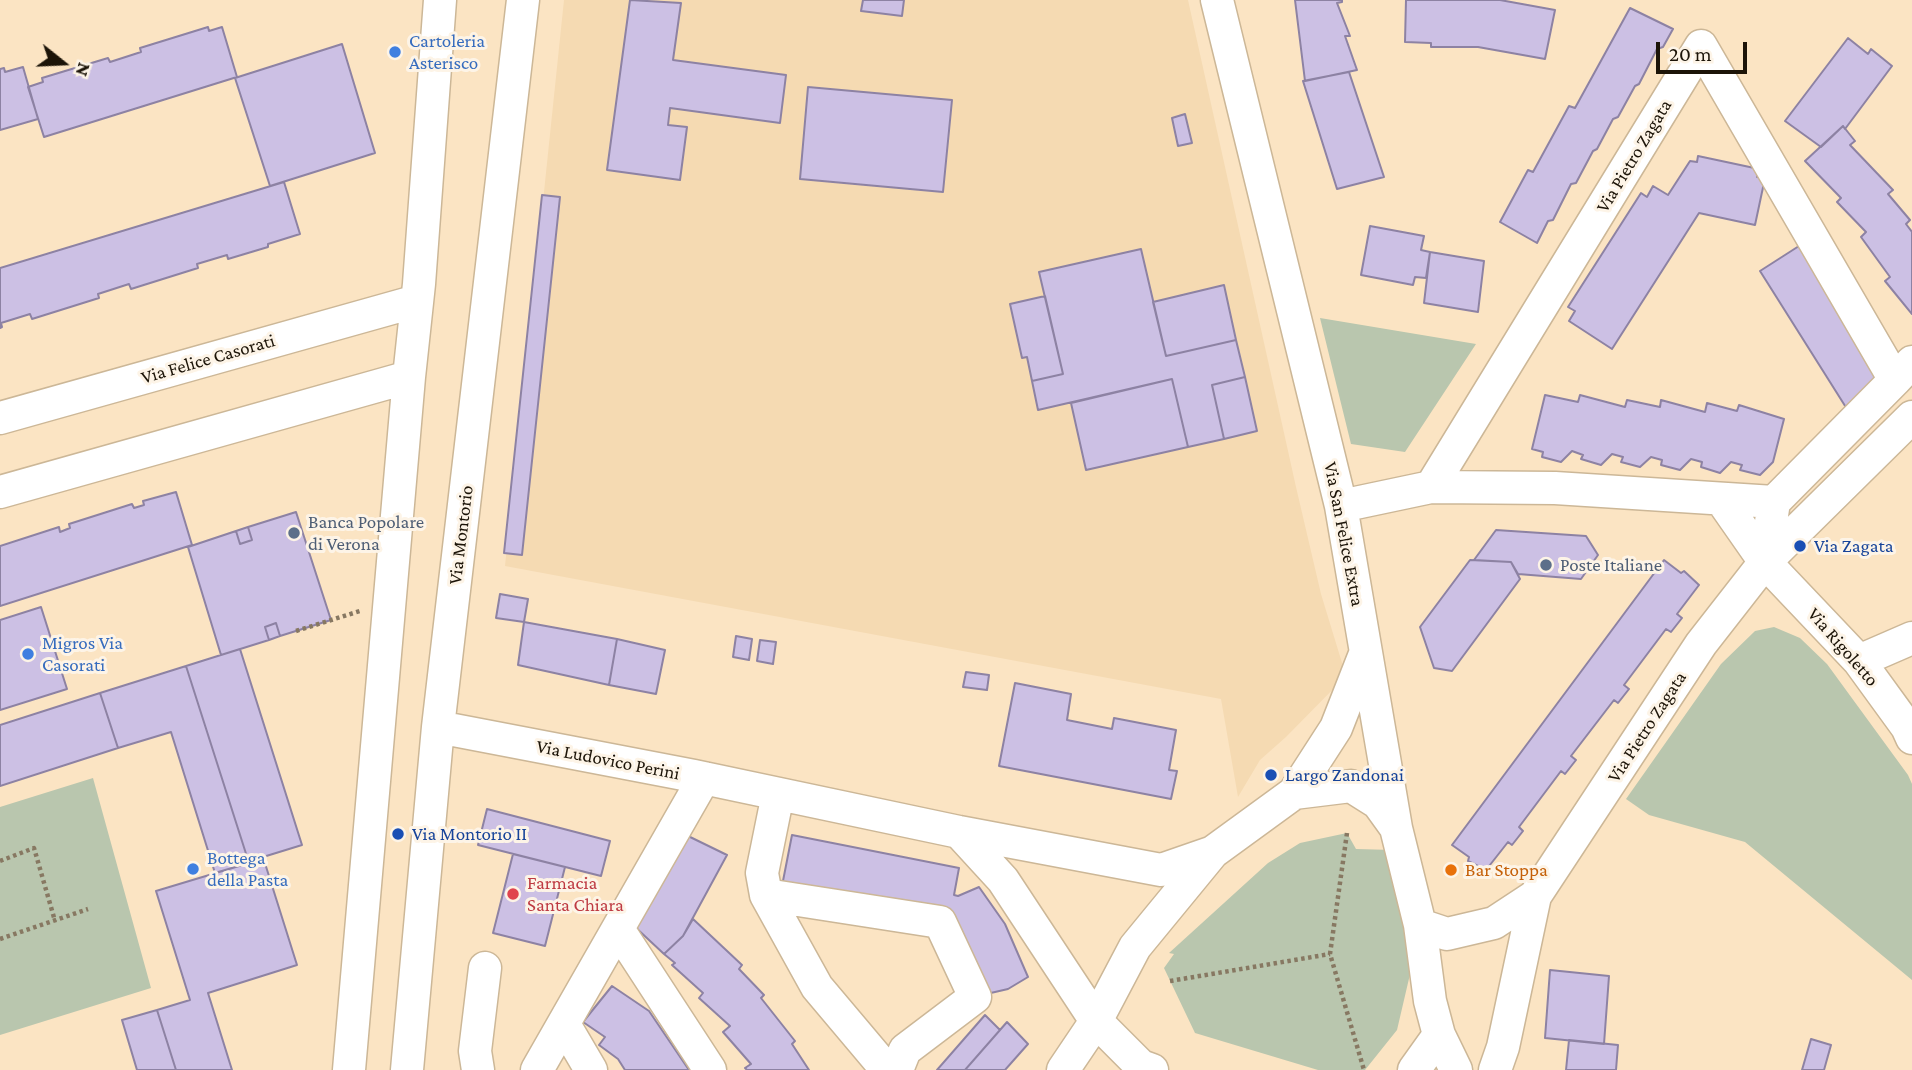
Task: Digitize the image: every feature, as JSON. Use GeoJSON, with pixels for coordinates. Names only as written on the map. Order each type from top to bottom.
{"type":"FeatureCollection","features":[{"type":"Feature","properties":{"kind":"street"},"geometry":{"type":"LineString","coordinates":[[349,1070],[417,301],[440,0]]}},
{"type":"Feature","properties":{"kind":"street","name":"Via Montorio"},"geometry":{"type":"LineString","coordinates":[[407,1070],[438,727],[523,0]]}},
{"type":"Feature","properties":{"kind":"street","name":"Via San Felice Extra"},"geometry":{"type":"LineString","coordinates":[[1217,0],[1341,506],[1396,828],[1420,925],[1430,1001],[1439,1035],[1456,1070]]}},
{"type":"Feature","properties":{"kind":"street","name":"Via Pietro Zagata"},"geometry":{"type":"LineString","coordinates":[[1431,487],[1701,46],[1903,371],[1773,502]]}},
{"type":"Feature","properties":{"kind":"street","name":"Via Felice Casorati"},"geometry":{"type":"LineString","coordinates":[[0,418],[417,301]]}},
{"type":"Feature","properties":{"kind":"street"},"geometry":{"type":"LineString","coordinates":[[0,492],[409,377]]}},
{"type":"Feature","properties":{"kind":"street","name":"Via Pietro Zagata"},"geometry":{"type":"LineString","coordinates":[[1496,1070],[1535,896],[1701,644],[1765,562],[1912,417]]}},
{"type":"Feature","properties":{"kind":"street"},"geometry":{"type":"LineString","coordinates":[[1341,506],[1431,487],[1555,488],[1773,502],[1765,562]]}},
{"type":"Feature","properties":{"kind":"street"},"geometry":{"type":"LineString","coordinates":[[1721,499],[1765,562]]}},
{"type":"Feature","properties":{"kind":"street","name":"Via Rigoletto"},"geometry":{"type":"LineString","coordinates":[[1765,562],[1859,661],[1907,727],[1912,738]]}},
{"type":"Feature","properties":{"kind":"street"},"geometry":{"type":"LineString","coordinates":[[1859,661],[1912,638]]}},
{"type":"Feature","properties":{"kind":"street"},"geometry":{"type":"LineString","coordinates":[[1063,1070],[1096,1021],[1135,947],[1213,852],[1294,793],[1336,728],[1365,653]]}},
{"type":"Feature","properties":{"kind":"street","name":"Via Ludovico Perini"},"geometry":{"type":"LineString","coordinates":[[438,727],[1161,870],[1213,852]]}},
{"type":"Feature","properties":{"kind":"street"},"geometry":{"type":"LineString","coordinates":[[537,1070],[704,778]]}},
{"type":"Feature","properties":{"kind":"street"},"geometry":{"type":"LineString","coordinates":[[1294,793],[1351,786],[1378,803],[1396,828]]}},
{"type":"Feature","properties":{"kind":"street"},"geometry":{"type":"LineString","coordinates":[[778,794],[762,873],[766,895],[817,987],[887,1070]]}},
{"type":"Feature","properties":{"kind":"street"},"geometry":{"type":"LineString","coordinates":[[959,832],[1003,880],[1096,1021],[1141,1066],[1152,1070]]}},
{"type":"Feature","properties":{"kind":"street"},"geometry":{"type":"LineString","coordinates":[[766,895],[940,922],[975,997],[905,1049],[897,1070]]}},
{"type":"Feature","properties":{"kind":"street","name":"Via Pietro Zagata"},"geometry":{"type":"LineString","coordinates":[[1420,925],[1447,934],[1494,923],[1535,896]]}},
{"type":"Feature","properties":{"kind":"street"},"geometry":{"type":"LineString","coordinates":[[618,929],[710,1070]]}},
{"type":"Feature","properties":{"kind":"street"},"geometry":{"type":"LineString","coordinates":[[478,1070],[475,1051],[485,968]]}},
{"type":"Feature","properties":{"kind":"street"},"geometry":{"type":"LineString","coordinates":[[1096,1021],[1113,1070]]}},
{"type":"Feature","properties":{"kind":"street"},"geometry":{"type":"LineString","coordinates":[[564,1024],[591,1070]]}},
{"type":"Feature","properties":{"kind":"street"},"geometry":{"type":"LineString","coordinates":[[1414,1070],[1439,1035]]}},
{"type":"Feature","properties":{"kind":"path"},"geometry":{"type":"LineString","coordinates":[[1346,833],[1330,954],[1364,1070]]}},
{"type":"Feature","properties":{"kind":"path"},"geometry":{"type":"LineString","coordinates":[[0,861],[34,848],[55,921]]}},
{"type":"Feature","properties":{"kind":"path"},"geometry":{"type":"LineString","coordinates":[[0,939],[88,909]]}},
{"type":"Feature","properties":{"kind":"path"},"geometry":{"type":"LineString","coordinates":[[1170,981],[1330,954]]}},
{"type":"Feature","properties":{"kind":"shaded area"},"geometry":{"type":"Polygon","coordinates":[[[564,0],[1188,0],[1321,594],[1346,676],[1260,760],[1238,797],[1221,699],[505,566],[564,0]]]}},
{"type":"Feature","properties":{"kind":"green space"},"geometry":{"type":"Polygon","coordinates":[[[1320,318],[1476,344],[1405,452],[1351,444],[1320,318]]]}},
{"type":"Feature","properties":{"kind":"green space"},"geometry":{"type":"Polygon","coordinates":[[[1774,627],[1800,638],[1827,664],[1912,784],[1912,980],[1745,842],[1649,815],[1626,799],[1721,664],[1755,631],[1774,627]]]}},
{"type":"Feature","properties":{"kind":"green space"},"geometry":{"type":"Polygon","coordinates":[[[93,778],[151,988],[0,1035],[0,807],[93,778]]]}},
{"type":"Feature","properties":{"kind":"green space"},"geometry":{"type":"Polygon","coordinates":[[[1347,833],[1356,849],[1393,850],[1411,970],[1397,1030],[1365,1070],[1318,1070],[1195,1033],[1164,968],[1174,954],[1169,953],[1268,863],[1300,843],[1347,833]]]}},
{"type":"Feature","properties":{"kind":"building"},"geometry":{"type":"Polygon","coordinates":[[[630,0],[681,3],[673,60],[786,75],[780,123],[670,108],[668,125],[687,127],[680,180],[607,170],[630,0]]]}},
{"type":"Feature","properties":{"kind":"building"},"geometry":{"type":"Polygon","coordinates":[[[863,0],[904,0],[902,16],[861,11],[863,0]]]}},
{"type":"Feature","properties":{"kind":"building"},"geometry":{"type":"Polygon","coordinates":[[[1295,0],[1342,0],[1337,3],[1350,36],[1345,36],[1357,70],[1305,81],[1295,0]]]}},
{"type":"Feature","properties":{"kind":"building"},"geometry":{"type":"Polygon","coordinates":[[[1406,0],[1500,0],[1555,10],[1545,59],[1478,47],[1431,47],[1431,43],[1405,42],[1406,0]]]}},
{"type":"Feature","properties":{"kind":"building"},"geometry":{"type":"Polygon","coordinates":[[[1630,8],[1673,29],[1663,47],[1657,49],[1639,84],[1635,86],[1618,117],[1613,119],[1576,183],[1571,184],[1553,220],[1548,221],[1537,243],[1500,222],[1528,170],[1533,172],[1569,106],[1575,108],[1630,8]]]}},
{"type":"Feature","properties":{"kind":"building"},"geometry":{"type":"Polygon","coordinates":[[[208,27],[209,31],[222,27],[237,77],[44,137],[28,87],[43,82],[42,78],[108,58],[110,62],[141,52],[140,48],[208,27]]]}},
{"type":"Feature","properties":{"kind":"building"},"geometry":{"type":"Polygon","coordinates":[[[1848,38],[1868,54],[1871,49],[1892,66],[1845,129],[1843,126],[1821,147],[1785,121],[1848,38]]]}},
{"type":"Feature","properties":{"kind":"building"},"geometry":{"type":"Polygon","coordinates":[[[342,44],[375,153],[270,186],[235,78],[342,44]]]}},
{"type":"Feature","properties":{"kind":"building"},"geometry":{"type":"Polygon","coordinates":[[[23,67],[38,119],[0,130],[0,69],[4,68],[5,72],[23,67]]]}},
{"type":"Feature","properties":{"kind":"building"},"geometry":{"type":"Polygon","coordinates":[[[1349,72],[1384,177],[1337,189],[1303,81],[1349,72]]]}},
{"type":"Feature","properties":{"kind":"building"},"geometry":{"type":"Polygon","coordinates":[[[808,87],[952,100],[943,192],[800,179],[808,87]]]}},
{"type":"Feature","properties":{"kind":"building"},"geometry":{"type":"Polygon","coordinates":[[[1185,114],[1192,143],[1178,146],[1172,118],[1185,114]]]}},
{"type":"Feature","properties":{"kind":"building"},"geometry":{"type":"Polygon","coordinates":[[[1843,126],[1855,141],[1850,145],[1893,190],[1888,194],[1910,220],[1906,224],[1912,232],[1912,314],[1885,281],[1890,277],[1861,237],[1866,232],[1837,202],[1841,198],[1805,161],[1843,126]]]}},
{"type":"Feature","properties":{"kind":"building"},"geometry":{"type":"Polygon","coordinates":[[[1698,156],[1759,169],[1757,177],[1765,178],[1755,225],[1699,213],[1612,349],[1569,321],[1575,311],[1568,307],[1641,193],[1647,197],[1653,186],[1668,195],[1690,161],[1697,162],[1698,156]]]}},
{"type":"Feature","properties":{"kind":"building"},"geometry":{"type":"Polygon","coordinates":[[[284,182],[300,234],[228,259],[227,255],[197,264],[198,268],[131,289],[129,284],[98,294],[99,298],[32,319],[30,314],[1,323],[0,328],[0,268],[284,182]]]}},
{"type":"Feature","properties":{"kind":"building"},"geometry":{"type":"Polygon","coordinates":[[[542,195],[560,197],[522,555],[504,553],[542,195]]]}},
{"type":"Feature","properties":{"kind":"building"},"geometry":{"type":"Polygon","coordinates":[[[1370,226],[1424,236],[1421,250],[1430,252],[1426,278],[1415,277],[1413,285],[1361,275],[1370,226]]]}},
{"type":"Feature","properties":{"kind":"building"},"geometry":{"type":"Polygon","coordinates":[[[1799,246],[1885,385],[1847,409],[1760,271],[1799,246]]]}},
{"type":"Feature","properties":{"kind":"building"},"geometry":{"type":"Polygon","coordinates":[[[1141,249],[1166,356],[1236,340],[1245,377],[1212,385],[1224,439],[1188,447],[1172,379],[1038,410],[1032,381],[1063,374],[1039,272],[1141,249]]]}},
{"type":"Feature","properties":{"kind":"building"},"geometry":{"type":"Polygon","coordinates":[[[1430,252],[1484,261],[1478,312],[1424,303],[1430,252]]]}},
{"type":"Feature","properties":{"kind":"building"},"geometry":{"type":"Polygon","coordinates":[[[1224,285],[1236,340],[1166,356],[1153,302],[1224,285]]]}},
{"type":"Feature","properties":{"kind":"building"},"geometry":{"type":"Polygon","coordinates":[[[1045,296],[1063,374],[1032,381],[1027,357],[1022,358],[1010,304],[1045,296]]]}},
{"type":"Feature","properties":{"kind":"building"},"geometry":{"type":"Polygon","coordinates":[[[1245,377],[1257,431],[1224,439],[1212,385],[1245,377]]]}},
{"type":"Feature","properties":{"kind":"building"},"geometry":{"type":"Polygon","coordinates":[[[1172,379],[1188,447],[1086,470],[1071,403],[1172,379]]]}},
{"type":"Feature","properties":{"kind":"building"},"geometry":{"type":"Polygon","coordinates":[[[1545,395],[1578,402],[1580,395],[1625,407],[1627,400],[1660,407],[1661,400],[1705,412],[1707,403],[1737,411],[1739,405],[1784,419],[1773,462],[1760,475],[1740,470],[1742,465],[1731,462],[1720,473],[1701,467],[1702,462],[1691,459],[1680,470],[1661,465],[1662,460],[1651,457],[1640,467],[1621,462],[1623,457],[1612,454],[1601,465],[1581,459],[1583,455],[1572,451],[1561,462],[1542,457],[1543,452],[1532,449],[1545,395]]]}},
{"type":"Feature","properties":{"kind":"building"},"geometry":{"type":"Polygon","coordinates":[[[176,492],[192,545],[0,606],[0,546],[59,527],[60,532],[70,528],[69,524],[132,504],[134,508],[144,505],[143,501],[176,492]]]}},
{"type":"Feature","properties":{"kind":"building"},"geometry":{"type":"Polygon","coordinates":[[[296,512],[331,620],[280,636],[276,623],[265,627],[269,640],[221,655],[188,547],[236,531],[240,544],[252,540],[248,527],[296,512]]]}},
{"type":"Feature","properties":{"kind":"building"},"geometry":{"type":"Polygon","coordinates":[[[248,527],[252,540],[240,544],[236,531],[248,527]]]}},
{"type":"Feature","properties":{"kind":"building"},"geometry":{"type":"Polygon","coordinates":[[[1496,530],[1586,536],[1598,555],[1581,579],[1518,574],[1511,562],[1474,560],[1496,530]]]}},
{"type":"Feature","properties":{"kind":"building"},"geometry":{"type":"Polygon","coordinates":[[[1470,560],[1511,562],[1520,579],[1452,671],[1434,668],[1420,627],[1470,560]]]}},
{"type":"Feature","properties":{"kind":"building"},"geometry":{"type":"Polygon","coordinates":[[[1664,560],[1681,573],[1684,571],[1699,585],[1677,614],[1682,618],[1671,632],[1666,629],[1624,685],[1629,689],[1618,703],[1614,700],[1571,756],[1576,760],[1565,774],[1561,771],[1519,827],[1523,831],[1512,845],[1508,842],[1486,870],[1468,861],[1469,857],[1452,845],[1664,560]]]}},
{"type":"Feature","properties":{"kind":"building"},"geometry":{"type":"Polygon","coordinates":[[[500,594],[528,599],[524,622],[496,618],[500,594]]]}},
{"type":"Feature","properties":{"kind":"building","name":"Migros Via Casorati"},"geometry":{"type":"Polygon","coordinates":[[[41,607],[67,689],[0,710],[0,620],[41,607]]]}},
{"type":"Feature","properties":{"kind":"building"},"geometry":{"type":"Polygon","coordinates":[[[524,622],[617,639],[609,685],[518,665],[524,622]]]}},
{"type":"Feature","properties":{"kind":"building"},"geometry":{"type":"Polygon","coordinates":[[[276,623],[280,636],[269,640],[265,627],[276,623]]]}},
{"type":"Feature","properties":{"kind":"building"},"geometry":{"type":"Polygon","coordinates":[[[736,636],[752,639],[749,660],[733,657],[736,636]]]}},
{"type":"Feature","properties":{"kind":"building"},"geometry":{"type":"Polygon","coordinates":[[[617,639],[665,650],[656,694],[609,685],[617,639]]]}},
{"type":"Feature","properties":{"kind":"building"},"geometry":{"type":"Polygon","coordinates":[[[760,640],[776,642],[773,664],[757,661],[760,640]]]}},
{"type":"Feature","properties":{"kind":"building"},"geometry":{"type":"Polygon","coordinates":[[[240,649],[302,845],[263,857],[297,965],[208,993],[232,1070],[176,1070],[157,1010],[190,1000],[156,891],[249,863],[186,666],[240,649]]]}},
{"type":"Feature","properties":{"kind":"building"},"geometry":{"type":"Polygon","coordinates":[[[186,666],[249,863],[215,873],[171,732],[118,748],[100,693],[186,666]]]}},
{"type":"Feature","properties":{"kind":"building"},"geometry":{"type":"Polygon","coordinates":[[[966,672],[989,675],[987,690],[963,687],[966,672]]]}},
{"type":"Feature","properties":{"kind":"building"},"geometry":{"type":"Polygon","coordinates":[[[1015,683],[1071,694],[1067,720],[1112,729],[1114,718],[1176,730],[1169,770],[1177,771],[1171,799],[999,766],[1015,683]]]}},
{"type":"Feature","properties":{"kind":"building"},"geometry":{"type":"Polygon","coordinates":[[[100,693],[118,748],[0,786],[0,725],[100,693]]]}},
{"type":"Feature","properties":{"kind":"building"},"geometry":{"type":"Polygon","coordinates":[[[487,809],[610,841],[601,876],[478,845],[487,809]]]}},
{"type":"Feature","properties":{"kind":"building"},"geometry":{"type":"Polygon","coordinates":[[[686,835],[727,855],[683,936],[664,954],[634,926],[686,835]]]}},
{"type":"Feature","properties":{"kind":"building"},"geometry":{"type":"Polygon","coordinates":[[[792,835],[959,868],[954,895],[958,896],[979,887],[1005,924],[1028,977],[1008,989],[982,995],[945,917],[782,886],[792,835]]]}},
{"type":"Feature","properties":{"kind":"building"},"geometry":{"type":"Polygon","coordinates":[[[513,854],[565,867],[545,946],[493,933],[513,854]]]}},
{"type":"Feature","properties":{"kind":"building"},"geometry":{"type":"Polygon","coordinates":[[[693,919],[742,965],[739,969],[764,995],[761,998],[795,1041],[792,1044],[809,1070],[745,1068],[751,1064],[723,1032],[730,1026],[699,998],[703,993],[672,965],[675,963],[664,954],[683,936],[693,919]]]}},
{"type":"Feature","properties":{"kind":"building"},"geometry":{"type":"Polygon","coordinates":[[[1550,970],[1609,976],[1604,1044],[1545,1038],[1550,970]]]}},
{"type":"Feature","properties":{"kind":"building"},"geometry":{"type":"Polygon","coordinates":[[[612,986],[649,1011],[689,1070],[625,1070],[618,1059],[599,1045],[605,1037],[583,1022],[612,986]]]}},
{"type":"Feature","properties":{"kind":"building"},"geometry":{"type":"Polygon","coordinates":[[[157,1010],[176,1070],[137,1070],[122,1020],[157,1010]]]}},
{"type":"Feature","properties":{"kind":"building"},"geometry":{"type":"Polygon","coordinates":[[[985,1015],[1000,1030],[965,1070],[937,1070],[985,1015]]]}},
{"type":"Feature","properties":{"kind":"building"},"geometry":{"type":"Polygon","coordinates":[[[1007,1022],[1028,1044],[1005,1070],[965,1070],[1007,1022]]]}},
{"type":"Feature","properties":{"kind":"building"},"geometry":{"type":"Polygon","coordinates":[[[1811,1039],[1831,1045],[1824,1070],[1802,1070],[1811,1039]]]}},
{"type":"Feature","properties":{"kind":"building"},"geometry":{"type":"Polygon","coordinates":[[[1569,1040],[1618,1045],[1616,1070],[1566,1070],[1569,1040]]]}},
{"type":"Feature","properties":{"kind":"place","name":"Cartoleria Asterisco"},"geometry":{"type":"Point","coordinates":[395,52]}},
{"type":"Feature","properties":{"kind":"place","name":"Banca Popolare di Verona"},"geometry":{"type":"Point","coordinates":[294,533]}},
{"type":"Feature","properties":{"kind":"place","name":"Via Zagata"},"geometry":{"type":"Point","coordinates":[1800,546]}},
{"type":"Feature","properties":{"kind":"place","name":"Poste Italiane"},"geometry":{"type":"Point","coordinates":[1546,565]}},
{"type":"Feature","properties":{"kind":"place","name":"Migros Via Casorati"},"geometry":{"type":"Point","coordinates":[28,654]}},
{"type":"Feature","properties":{"kind":"place","name":"Largo Zandonai"},"geometry":{"type":"Point","coordinates":[1271,775]}},
{"type":"Feature","properties":{"kind":"place","name":"Via Montorio II"},"geometry":{"type":"Point","coordinates":[398,834]}},
{"type":"Feature","properties":{"kind":"place","name":"Bottega della Pasta"},"geometry":{"type":"Point","coordinates":[193,869]}},
{"type":"Feature","properties":{"kind":"place","name":"Bar Stoppa"},"geometry":{"type":"Point","coordinates":[1451,870]}},
{"type":"Feature","properties":{"kind":"place","name":"Farmacia Santa Chiara"},"geometry":{"type":"Point","coordinates":[513,894]}}]}
